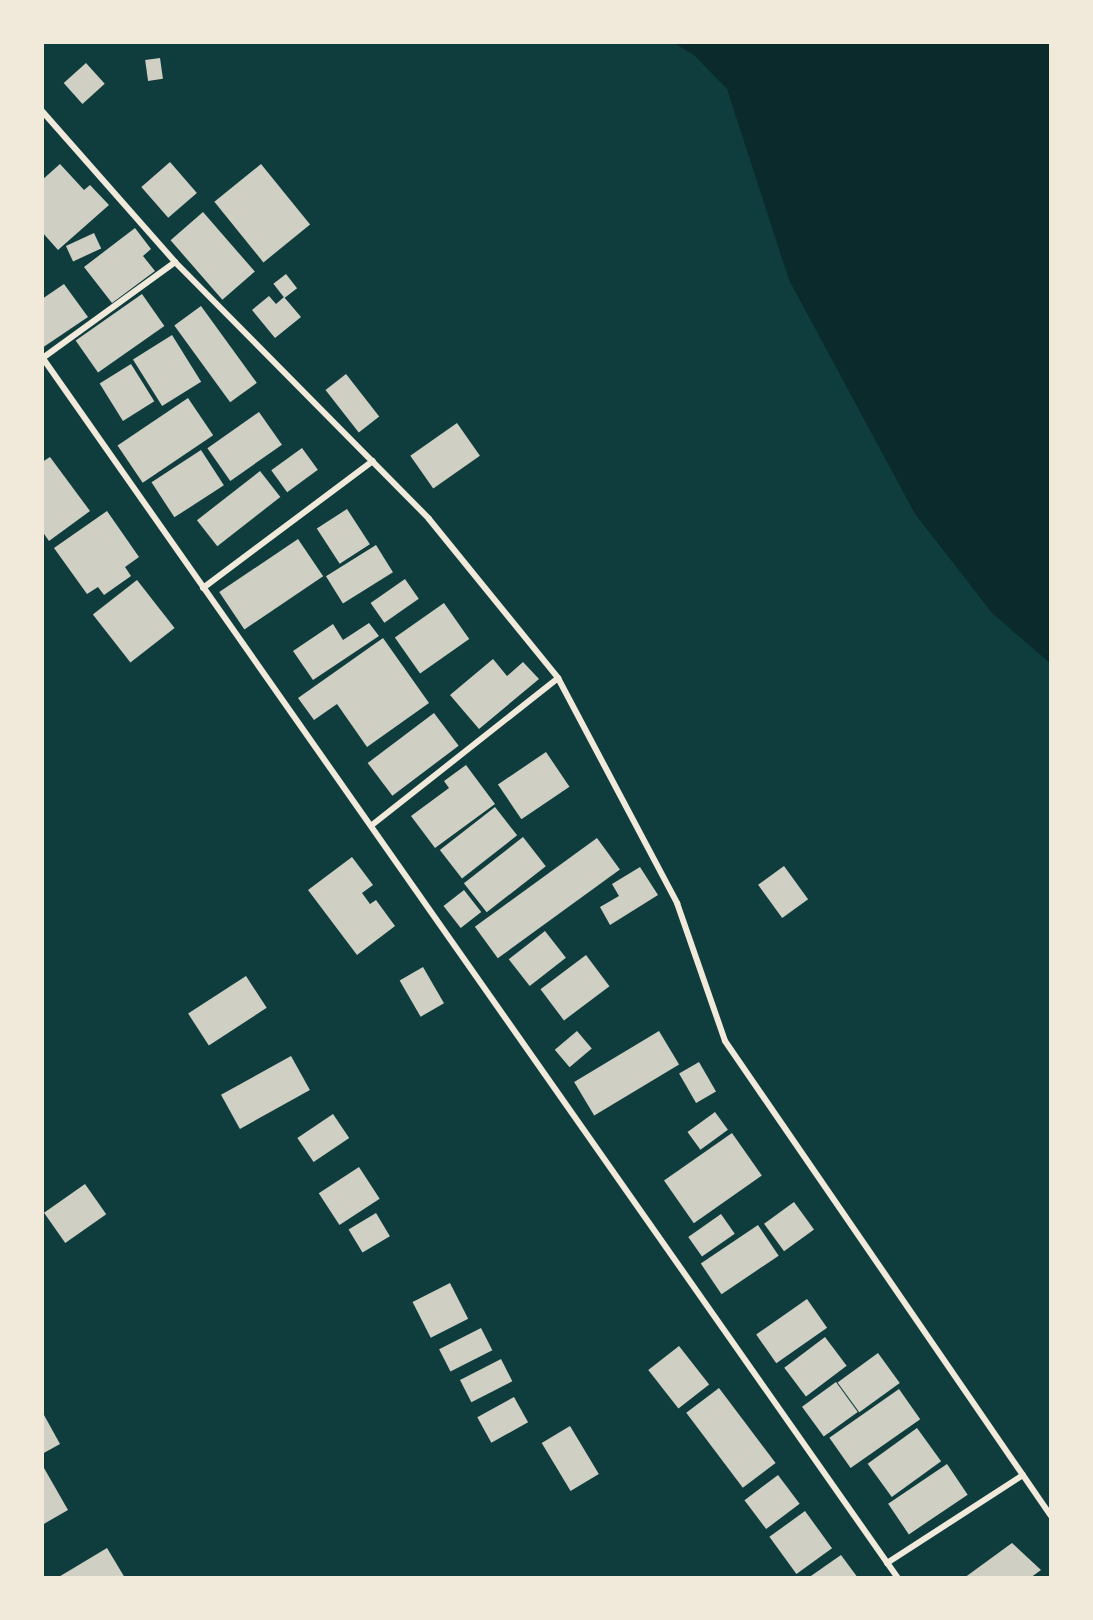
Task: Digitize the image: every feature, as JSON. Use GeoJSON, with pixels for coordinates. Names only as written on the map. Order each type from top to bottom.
{"type":"FeatureCollection","features":[{"type":"Feature","properties":{"kind":"street"},"geometry":{"type":"LineString","coordinates":[[42,111],[175,262],[429,519],[558,678],[677,903],[725,1041],[1051,1516]]}},
{"type":"Feature","properties":{"kind":"street"},"geometry":{"type":"LineString","coordinates":[[175,262],[43,357],[202,588],[372,825],[898,1578]]}},
{"type":"Feature","properties":{"kind":"street"},"geometry":{"type":"LineString","coordinates":[[202,588],[373,461]]}},
{"type":"Feature","properties":{"kind":"street"},"geometry":{"type":"LineString","coordinates":[[372,825],[558,678]]}},
{"type":"Feature","properties":{"kind":"street"},"geometry":{"type":"LineString","coordinates":[[887,1563],[1023,1475]]}},
{"type":"Feature","properties":{"kind":"water"},"geometry":{"type":"Polygon","coordinates":[[[672,42],[1051,42],[1051,664],[992,613],[915,514],[789,280],[727,89],[694,55],[672,42]]]}},
{"type":"Feature","properties":{"kind":"building"},"geometry":{"type":"Polygon","coordinates":[[[160,58],[163,79],[148,81],[145,60],[160,58]]]}},
{"type":"Feature","properties":{"kind":"building"},"geometry":{"type":"Polygon","coordinates":[[[86,63],[105,84],[82,104],[64,83],[86,63]]]}},
{"type":"Feature","properties":{"kind":"building"},"geometry":{"type":"Polygon","coordinates":[[[170,162],[197,193],[168,218],[141,187],[170,162]]]}},
{"type":"Feature","properties":{"kind":"building"},"geometry":{"type":"Polygon","coordinates":[[[60,164],[84,190],[90,185],[109,205],[58,250],[42,232],[42,180],[60,164]]]}},
{"type":"Feature","properties":{"kind":"building"},"geometry":{"type":"Polygon","coordinates":[[[261,164],[310,225],[263,262],[214,202],[261,164]]]}},
{"type":"Feature","properties":{"kind":"building"},"geometry":{"type":"Polygon","coordinates":[[[203,212],[255,272],[222,300],[171,240],[203,212]]]}},
{"type":"Feature","properties":{"kind":"building"},"geometry":{"type":"Polygon","coordinates":[[[135,228],[151,249],[143,256],[155,271],[112,303],[84,267],[135,228]]]}},
{"type":"Feature","properties":{"kind":"building"},"geometry":{"type":"Polygon","coordinates":[[[94,233],[101,248],[73,262],[66,246],[94,233]]]}},
{"type":"Feature","properties":{"kind":"building"},"geometry":{"type":"Polygon","coordinates":[[[286,274],[297,288],[284,298],[273,284],[286,274]]]}},
{"type":"Feature","properties":{"kind":"building"},"geometry":{"type":"Polygon","coordinates":[[[64,284],[88,317],[42,348],[42,299],[64,284]]]}},
{"type":"Feature","properties":{"kind":"building"},"geometry":{"type":"Polygon","coordinates":[[[142,294],[164,326],[98,372],[76,340],[142,294]]]}},
{"type":"Feature","properties":{"kind":"building"},"geometry":{"type":"Polygon","coordinates":[[[269,296],[276,304],[284,297],[301,317],[275,338],[252,310],[269,296]]]}},
{"type":"Feature","properties":{"kind":"building"},"geometry":{"type":"Polygon","coordinates":[[[201,306],[257,383],[230,402],[174,325],[201,306]]]}},
{"type":"Feature","properties":{"kind":"building"},"geometry":{"type":"Polygon","coordinates":[[[172,335],[201,382],[162,406],[133,359],[172,335]]]}},
{"type":"Feature","properties":{"kind":"building"},"geometry":{"type":"Polygon","coordinates":[[[131,364],[154,401],[123,421],[100,384],[131,364]]]}},
{"type":"Feature","properties":{"kind":"building"},"geometry":{"type":"Polygon","coordinates":[[[346,374],[379,417],[359,433],[326,390],[346,374]]]}},
{"type":"Feature","properties":{"kind":"building"},"geometry":{"type":"Polygon","coordinates":[[[188,398],[213,435],[143,483],[118,446],[188,398]]]}},
{"type":"Feature","properties":{"kind":"building"},"geometry":{"type":"Polygon","coordinates":[[[259,412],[282,445],[230,481],[207,448],[259,412]]]}},
{"type":"Feature","properties":{"kind":"building"},"geometry":{"type":"Polygon","coordinates":[[[457,423],[480,456],[433,488],[410,456],[457,423]]]}},
{"type":"Feature","properties":{"kind":"building"},"geometry":{"type":"Polygon","coordinates":[[[302,448],[318,470],[287,492],[271,470],[302,448]]]}},
{"type":"Feature","properties":{"kind":"building"},"geometry":{"type":"Polygon","coordinates":[[[201,450],[224,485],[174,517],[152,482],[201,450]]]}},
{"type":"Feature","properties":{"kind":"building"},"geometry":{"type":"Polygon","coordinates":[[[50,457],[90,511],[49,541],[42,531],[42,462],[50,457]]]}},
{"type":"Feature","properties":{"kind":"building"},"geometry":{"type":"Polygon","coordinates":[[[260,471],[280,497],[217,546],[197,520],[260,471]]]}},
{"type":"Feature","properties":{"kind":"building"},"geometry":{"type":"Polygon","coordinates":[[[347,509],[370,544],[340,564],[317,529],[347,509]]]}},
{"type":"Feature","properties":{"kind":"building"},"geometry":{"type":"Polygon","coordinates":[[[107,511],[139,557],[125,567],[131,576],[104,595],[98,587],[87,594],[54,548],[107,511]]]}},
{"type":"Feature","properties":{"kind":"building"},"geometry":{"type":"Polygon","coordinates":[[[298,539],[323,576],[244,629],[219,592],[298,539]]]}},
{"type":"Feature","properties":{"kind":"building"},"geometry":{"type":"Polygon","coordinates":[[[376,545],[393,572],[343,603],[326,576],[376,545]]]}},
{"type":"Feature","properties":{"kind":"building"},"geometry":{"type":"Polygon","coordinates":[[[405,579],[419,599],[384,623],[371,603],[405,579]]]}},
{"type":"Feature","properties":{"kind":"building"},"geometry":{"type":"Polygon","coordinates":[[[137,580],[175,628],[130,663],[93,614],[137,580]]]}},
{"type":"Feature","properties":{"kind":"building"},"geometry":{"type":"Polygon","coordinates":[[[444,603],[469,639],[420,673],[395,637],[444,603]]]}},
{"type":"Feature","properties":{"kind":"building"},"geometry":{"type":"Polygon","coordinates":[[[369,623],[379,636],[313,680],[293,651],[333,624],[343,640],[369,623]]]}},
{"type":"Feature","properties":{"kind":"building"},"geometry":{"type":"Polygon","coordinates":[[[383,638],[429,703],[367,747],[337,704],[314,720],[298,698],[383,638]]]}},
{"type":"Feature","properties":{"kind":"building"},"geometry":{"type":"Polygon","coordinates":[[[493,659],[507,676],[523,662],[539,679],[479,729],[450,695],[493,659]]]}},
{"type":"Feature","properties":{"kind":"building"},"geometry":{"type":"Polygon","coordinates":[[[434,713],[459,746],[392,796],[368,763],[434,713]]]}},
{"type":"Feature","properties":{"kind":"building"},"geometry":{"type":"Polygon","coordinates":[[[546,752],[569,787],[521,819],[498,784],[546,752]]]}},
{"type":"Feature","properties":{"kind":"building"},"geometry":{"type":"Polygon","coordinates":[[[466,765],[495,804],[435,848],[411,816],[449,788],[444,781],[466,765]]]}},
{"type":"Feature","properties":{"kind":"building"},"geometry":{"type":"Polygon","coordinates":[[[495,807],[517,835],[462,878],[440,850],[495,807]]]}},
{"type":"Feature","properties":{"kind":"building"},"geometry":{"type":"Polygon","coordinates":[[[523,837],[546,866],[487,912],[464,883],[523,837]]]}},
{"type":"Feature","properties":{"kind":"building"},"geometry":{"type":"Polygon","coordinates":[[[597,838],[620,870],[498,958],[475,927],[597,838]]]}},
{"type":"Feature","properties":{"kind":"building"},"geometry":{"type":"Polygon","coordinates":[[[352,857],[373,885],[362,893],[370,904],[376,900],[395,926],[357,955],[308,890],[352,857]]]}},
{"type":"Feature","properties":{"kind":"building"},"geometry":{"type":"Polygon","coordinates":[[[784,866],[808,899],[782,918],[758,885],[784,866]]]}},
{"type":"Feature","properties":{"kind":"building"},"geometry":{"type":"Polygon","coordinates":[[[640,867],[658,895],[610,925],[600,907],[619,896],[612,884],[640,867]]]}},
{"type":"Feature","properties":{"kind":"building"},"geometry":{"type":"Polygon","coordinates":[[[464,890],[481,912],[461,928],[444,906],[464,890]]]}},
{"type":"Feature","properties":{"kind":"building"},"geometry":{"type":"Polygon","coordinates":[[[545,931],[566,958],[530,986],[509,959],[545,931]]]}},
{"type":"Feature","properties":{"kind":"building"},"geometry":{"type":"Polygon","coordinates":[[[586,955],[609,986],[564,1020],[540,989],[586,955]]]}},
{"type":"Feature","properties":{"kind":"building"},"geometry":{"type":"Polygon","coordinates":[[[423,967],[444,1003],[421,1017],[400,980],[423,967]]]}},
{"type":"Feature","properties":{"kind":"building"},"geometry":{"type":"Polygon","coordinates":[[[246,976],[267,1008],[209,1045],[188,1014],[246,976]]]}},
{"type":"Feature","properties":{"kind":"building"},"geometry":{"type":"Polygon","coordinates":[[[577,1031],[592,1049],[570,1067],[555,1050],[577,1031]]]}},
{"type":"Feature","properties":{"kind":"building"},"geometry":{"type":"Polygon","coordinates":[[[659,1031],[679,1064],[594,1115],[574,1082],[659,1031]]]}},
{"type":"Feature","properties":{"kind":"building"},"geometry":{"type":"Polygon","coordinates":[[[291,1056],[310,1090],[240,1129],[221,1095],[291,1056]]]}},
{"type":"Feature","properties":{"kind":"building"},"geometry":{"type":"Polygon","coordinates":[[[699,1062],[716,1091],[696,1103],[679,1074],[699,1062]]]}},
{"type":"Feature","properties":{"kind":"building"},"geometry":{"type":"Polygon","coordinates":[[[715,1112],[728,1130],[700,1150],[687,1132],[715,1112]]]}},
{"type":"Feature","properties":{"kind":"building"},"geometry":{"type":"Polygon","coordinates":[[[333,1114],[349,1138],[314,1162],[297,1138],[333,1114]]]}},
{"type":"Feature","properties":{"kind":"building"},"geometry":{"type":"Polygon","coordinates":[[[732,1133],[762,1176],[694,1223],[664,1181],[732,1133]]]}},
{"type":"Feature","properties":{"kind":"building"},"geometry":{"type":"Polygon","coordinates":[[[359,1167],[380,1199],[339,1225],[319,1193],[359,1167]]]}},
{"type":"Feature","properties":{"kind":"building"},"geometry":{"type":"Polygon","coordinates":[[[85,1184],[106,1214],[65,1243],[44,1213],[85,1184]]]}},
{"type":"Feature","properties":{"kind":"building"},"geometry":{"type":"Polygon","coordinates":[[[794,1202],[814,1230],[784,1251],[764,1224],[794,1202]]]}},
{"type":"Feature","properties":{"kind":"building"},"geometry":{"type":"Polygon","coordinates":[[[376,1213],[390,1236],[362,1253],[349,1229],[376,1213]]]}},
{"type":"Feature","properties":{"kind":"building"},"geometry":{"type":"Polygon","coordinates":[[[721,1214],[735,1234],[702,1257],[688,1237],[721,1214]]]}},
{"type":"Feature","properties":{"kind":"building"},"geometry":{"type":"Polygon","coordinates":[[[758,1225],[779,1256],[721,1294],[701,1264],[758,1225]]]}},
{"type":"Feature","properties":{"kind":"building"},"geometry":{"type":"Polygon","coordinates":[[[450,1283],[468,1319],[431,1338],[413,1302],[450,1283]]]}},
{"type":"Feature","properties":{"kind":"building"},"geometry":{"type":"Polygon","coordinates":[[[807,1299],[827,1328],[776,1363],[756,1335],[807,1299]]]}},
{"type":"Feature","properties":{"kind":"building"},"geometry":{"type":"Polygon","coordinates":[[[481,1328],[492,1350],[450,1372],[439,1349],[481,1328]]]}},
{"type":"Feature","properties":{"kind":"building"},"geometry":{"type":"Polygon","coordinates":[[[825,1337],[847,1366],[806,1396],[784,1368],[825,1337]]]}},
{"type":"Feature","properties":{"kind":"building"},"geometry":{"type":"Polygon","coordinates":[[[679,1346],[709,1385],[678,1409],[648,1370],[679,1346]]]}},
{"type":"Feature","properties":{"kind":"building"},"geometry":{"type":"Polygon","coordinates":[[[878,1353],[900,1383],[859,1412],[838,1382],[878,1353]]]}},
{"type":"Feature","properties":{"kind":"building"},"geometry":{"type":"Polygon","coordinates":[[[501,1359],[512,1381],[471,1402],[460,1380],[501,1359]]]}},
{"type":"Feature","properties":{"kind":"building"},"geometry":{"type":"Polygon","coordinates":[[[836,1382],[858,1412],[824,1437],[802,1407],[836,1382]]]}},
{"type":"Feature","properties":{"kind":"building"},"geometry":{"type":"Polygon","coordinates":[[[719,1388],[776,1463],[743,1488],[686,1413],[719,1388]]]}},
{"type":"Feature","properties":{"kind":"building"},"geometry":{"type":"Polygon","coordinates":[[[899,1389],[920,1419],[851,1468],[829,1438],[899,1389]]]}},
{"type":"Feature","properties":{"kind":"building"},"geometry":{"type":"Polygon","coordinates":[[[514,1397],[528,1422],[491,1443],[477,1417],[514,1397]]]}},
{"type":"Feature","properties":{"kind":"building"},"geometry":{"type":"Polygon","coordinates":[[[44,1415],[60,1444],[42,1454],[42,1416],[44,1415]]]}},
{"type":"Feature","properties":{"kind":"building"},"geometry":{"type":"Polygon","coordinates":[[[570,1426],[599,1474],[571,1491],[542,1443],[570,1426]]]}},
{"type":"Feature","properties":{"kind":"building"},"geometry":{"type":"Polygon","coordinates":[[[917,1428],[941,1461],[892,1497],[868,1464],[917,1428]]]}},
{"type":"Feature","properties":{"kind":"building"},"geometry":{"type":"Polygon","coordinates":[[[947,1464],[968,1495],[909,1534],[888,1504],[947,1464]]]}},
{"type":"Feature","properties":{"kind":"building"},"geometry":{"type":"Polygon","coordinates":[[[44,1468],[68,1510],[42,1525],[42,1469],[44,1468]]]}},
{"type":"Feature","properties":{"kind":"building"},"geometry":{"type":"Polygon","coordinates":[[[778,1475],[800,1504],[766,1529],[744,1500],[778,1475]]]}},
{"type":"Feature","properties":{"kind":"building"},"geometry":{"type":"Polygon","coordinates":[[[805,1511],[832,1548],[796,1574],[769,1537],[805,1511]]]}},
{"type":"Feature","properties":{"kind":"building"},"geometry":{"type":"Polygon","coordinates":[[[1012,1543],[1041,1570],[1030,1578],[964,1578],[1012,1543]]]}},
{"type":"Feature","properties":{"kind":"building"},"geometry":{"type":"Polygon","coordinates":[[[107,1548],[125,1578],[57,1578],[107,1548]]]}},
{"type":"Feature","properties":{"kind":"building"},"geometry":{"type":"Polygon","coordinates":[[[841,1555],[858,1578],[808,1578],[841,1555]]]}}]}
